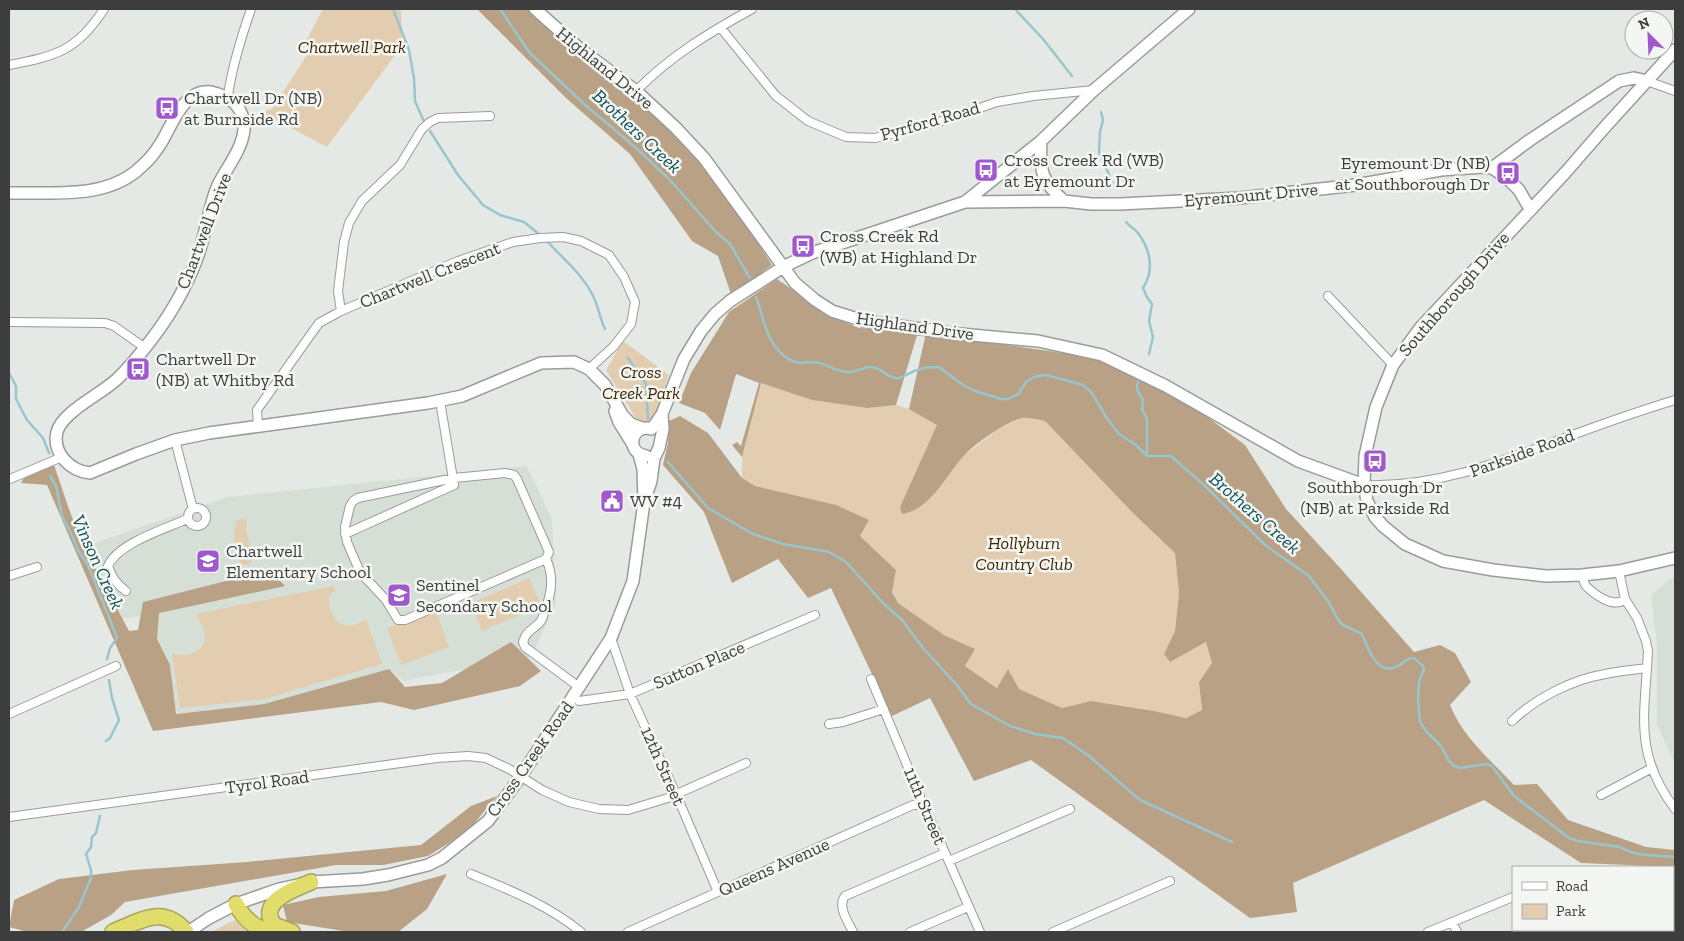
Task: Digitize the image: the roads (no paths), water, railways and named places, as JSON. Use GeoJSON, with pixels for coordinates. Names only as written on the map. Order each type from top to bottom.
{"type":"FeatureCollection","features":[{"type":"Feature","properties":{"kind":"highway"},"geometry":{"type":"LineString","coordinates":[[292,932],[274,925],[270,920],[269,910],[280,896],[311,882]]}},
{"type":"Feature","properties":{"kind":"highway"},"geometry":{"type":"LineString","coordinates":[[236,904],[241,913],[252,924],[271,932]]}},
{"type":"Feature","properties":{"kind":"highway"},"geometry":{"type":"LineString","coordinates":[[113,932],[144,919],[158,916],[173,919],[187,932]]}},
{"type":"Feature","properties":{"kind":"street"},"geometry":{"type":"LineString","coordinates":[[9,65],[62,52],[79,40],[93,26],[104,9]]}},
{"type":"Feature","properties":{"kind":"street"},"geometry":{"type":"LineString","coordinates":[[9,193],[76,192],[114,186],[126,179],[142,166],[160,144],[180,108],[188,101],[198,94],[208,92],[228,96],[230,80],[240,42],[251,9]]}},
{"type":"Feature","properties":{"kind":"street","name":"Highland Drive"},"geometry":{"type":"LineString","coordinates":[[534,9],[579,48],[636,91],[676,128],[704,158],[795,283],[832,311],[864,320],[950,332],[1038,341],[1102,355],[1166,386],[1298,461],[1364,485]]}},
{"type":"Feature","properties":{"kind":"street"},"geometry":{"type":"LineString","coordinates":[[636,91],[649,78],[687,48],[752,9]]}},
{"type":"Feature","properties":{"kind":"street"},"geometry":{"type":"LineString","coordinates":[[965,202],[1041,142],[1094,90],[1188,9]]}},
{"type":"Feature","properties":{"kind":"street","name":"Pyrford Road"},"geometry":{"type":"LineString","coordinates":[[720,27],[776,96],[808,121],[846,137],[875,138],[936,123],[997,102],[1033,96],[1094,90]]}},
{"type":"Feature","properties":{"kind":"street","name":"Southborough Drive"},"geometry":{"type":"LineString","coordinates":[[1675,50],[1565,173],[1421,327],[1394,365],[1376,407],[1365,456],[1364,485],[1366,501],[1375,517],[1405,544],[1443,561],[1493,570],[1546,576],[1619,571],[1675,558]]}},
{"type":"Feature","properties":{"kind":"street"},"geometry":{"type":"LineString","coordinates":[[1530,209],[1519,190],[1507,178],[1492,168],[1620,81],[1634,78],[1647,80],[1675,91]]}},
{"type":"Feature","properties":{"kind":"street","name":"Chartwell Drive"},"geometry":{"type":"LineString","coordinates":[[62,457],[56,446],[57,430],[68,415],[115,381],[145,348],[182,292],[197,257],[217,187],[243,135],[244,123],[241,113],[228,96]]}},
{"type":"Feature","properties":{"kind":"street"},"geometry":{"type":"LineString","coordinates":[[341,311],[338,291],[344,242],[349,223],[362,201],[400,165],[422,129],[430,122],[438,118],[490,116]]}},
{"type":"Feature","properties":{"kind":"street"},"geometry":{"type":"LineString","coordinates":[[1041,142],[1040,160],[1044,176],[1056,194],[1064,200]]}},
{"type":"Feature","properties":{"kind":"street","name":"Eyremount Drive"},"geometry":{"type":"LineString","coordinates":[[1064,200],[1091,204],[1120,204],[1240,198],[1356,185],[1463,167],[1492,168]]}},
{"type":"Feature","properties":{"kind":"street"},"geometry":{"type":"LineString","coordinates":[[632,443],[634,434],[654,426],[662,414],[684,359],[715,314],[730,301],[783,267],[812,253],[965,202],[1064,200]]}},
{"type":"Feature","properties":{"kind":"street","name":"Chartwell Crescent"},"geometry":{"type":"LineString","coordinates":[[258,426],[257,410],[319,323],[341,311],[458,260],[513,242],[563,237],[581,241],[609,255],[624,277],[635,302],[631,324],[614,346],[589,369]]}},
{"type":"Feature","properties":{"kind":"street"},"geometry":{"type":"LineString","coordinates":[[1328,296],[1394,365]]}},
{"type":"Feature","properties":{"kind":"street"},"geometry":{"type":"LineString","coordinates":[[9,322],[105,323],[114,326],[145,348]]}},
{"type":"Feature","properties":{"kind":"street"},"geometry":{"type":"LineString","coordinates":[[9,479],[62,457],[81,472],[90,473],[175,440],[209,433],[440,401],[462,396],[541,363],[574,362],[589,369],[605,385],[623,416],[630,424],[655,431],[660,439]]}},
{"type":"Feature","properties":{"kind":"street"},"geometry":{"type":"LineString","coordinates":[[611,397],[619,422],[635,451],[639,454],[648,456],[659,448],[663,428],[662,414]]}},
{"type":"Feature","properties":{"kind":"street","name":"Parkside Road"},"geometry":{"type":"LineString","coordinates":[[1364,485],[1387,486],[1456,476],[1675,400]]}},
{"type":"Feature","properties":{"kind":"street"},"geometry":{"type":"LineString","coordinates":[[346,534],[454,485],[440,401]]}},
{"type":"Feature","properties":{"kind":"street"},"geometry":{"type":"LineString","coordinates":[[175,440],[192,509]]}},
{"type":"Feature","properties":{"kind":"street","name":"Cross Creek Road"},"geometry":{"type":"LineString","coordinates":[[644,502],[651,481],[656,452]]}},
{"type":"Feature","properties":{"kind":"street","name":"Cross Creek Road"},"geometry":{"type":"LineString","coordinates":[[187,932],[236,904],[271,891],[311,882],[363,879],[411,870],[442,858],[488,821],[521,776],[611,638],[634,581],[644,502],[643,469],[639,454]]}},
{"type":"Feature","properties":{"kind":"street"},"geometry":{"type":"LineString","coordinates":[[546,559],[404,620],[398,620],[386,600],[360,572],[345,527],[350,506],[358,498],[454,478],[504,473],[514,475],[549,552],[546,559],[552,576],[552,588],[541,622],[530,630],[523,642],[525,646],[579,687]]}},
{"type":"Feature","properties":{"kind":"street"},"geometry":{"type":"LineString","coordinates":[[198,508],[204,511],[206,517],[204,523],[199,526],[193,526],[187,519],[188,513],[192,509],[198,508]]}},
{"type":"Feature","properties":{"kind":"street"},"geometry":{"type":"LineString","coordinates":[[126,591],[118,586],[111,575],[108,566],[110,560],[118,552],[136,542],[187,519]]}},
{"type":"Feature","properties":{"kind":"street"},"geometry":{"type":"LineString","coordinates":[[9,576],[37,568]]}},
{"type":"Feature","properties":{"kind":"street"},"geometry":{"type":"LineString","coordinates":[[1619,571],[1625,599],[1637,618],[1646,640],[1648,651],[1643,719],[1645,747],[1652,768],[1666,797],[1675,809]]}},
{"type":"Feature","properties":{"kind":"street"},"geometry":{"type":"LineString","coordinates":[[1582,575],[1585,585],[1601,598],[1614,604],[1625,599]]}},
{"type":"Feature","properties":{"kind":"street","name":"Sutton Place"},"geometry":{"type":"LineString","coordinates":[[579,701],[630,694],[815,615]]}},
{"type":"Feature","properties":{"kind":"street","name":"12th Street"},"geometry":{"type":"LineString","coordinates":[[611,638],[630,694],[718,892]]}},
{"type":"Feature","properties":{"kind":"street"},"geometry":{"type":"LineString","coordinates":[[9,714],[116,666]]}},
{"type":"Feature","properties":{"kind":"street"},"geometry":{"type":"LineString","coordinates":[[1512,721],[1547,695],[1577,683],[1603,674],[1647,668]]}},
{"type":"Feature","properties":{"kind":"street","name":"11th Street"},"geometry":{"type":"LineString","coordinates":[[871,679],[920,796],[921,805],[928,812],[980,932]]}},
{"type":"Feature","properties":{"kind":"street"},"geometry":{"type":"LineString","coordinates":[[829,724],[844,722],[884,709]]}},
{"type":"Feature","properties":{"kind":"street","name":"Tyrol Road"},"geometry":{"type":"LineString","coordinates":[[9,817],[437,758],[468,756],[486,758],[521,776],[542,790],[569,802],[598,810],[628,810],[676,794],[746,763]]}},
{"type":"Feature","properties":{"kind":"street"},"geometry":{"type":"LineString","coordinates":[[1601,795],[1652,768]]}},
{"type":"Feature","properties":{"kind":"street","name":"Queens Avenue"},"geometry":{"type":"LineString","coordinates":[[628,932],[913,805],[921,805]]}},
{"type":"Feature","properties":{"kind":"street"},"geometry":{"type":"LineString","coordinates":[[853,932],[843,910],[842,904],[845,896],[1070,810]]}},
{"type":"Feature","properties":{"kind":"street"},"geometry":{"type":"LineString","coordinates":[[471,874],[535,902],[564,918],[581,932]]}},
{"type":"Feature","properties":{"kind":"street"},"geometry":{"type":"LineString","coordinates":[[1053,932],[1170,881]]}},
{"type":"Feature","properties":{"kind":"street"},"geometry":{"type":"LineString","coordinates":[[1428,932],[1512,898]]}},
{"type":"Feature","properties":{"kind":"street"},"geometry":{"type":"LineString","coordinates":[[910,932],[968,907]]}},
{"type":"Feature","properties":{"kind":"street"},"geometry":{"type":"LineString","coordinates":[[1452,922],[1457,932]]}},
{"type":"Feature","properties":{"kind":"street"},"geometry":{"type":"LineString","coordinates":[[1671,932],[1675,931]]}},
{"type":"Feature","properties":{"kind":"waterway"},"geometry":{"type":"LineString","coordinates":[[393,9],[409,50],[414,78],[415,101],[425,124]]}},
{"type":"Feature","properties":{"kind":"waterway","name":"Brothers Creek"},"geometry":{"type":"LineString","coordinates":[[500,9],[529,52],[584,104],[669,179],[716,232],[730,244],[750,278]]}},
{"type":"Feature","properties":{"kind":"waterway"},"geometry":{"type":"LineString","coordinates":[[1015,9],[1043,39],[1072,76]]}},
{"type":"Feature","properties":{"kind":"waterway"},"geometry":{"type":"LineString","coordinates":[[1101,112],[1103,120],[1099,152],[1115,188]]}},
{"type":"Feature","properties":{"kind":"waterway"},"geometry":{"type":"LineString","coordinates":[[430,131],[458,175],[483,205],[500,215],[524,222],[539,234]]}},
{"type":"Feature","properties":{"kind":"waterway"},"geometry":{"type":"LineString","coordinates":[[1126,222],[1142,239],[1150,260],[1149,274],[1143,288],[1152,304],[1149,321],[1153,337],[1149,354]]}},
{"type":"Feature","properties":{"kind":"waterway"},"geometry":{"type":"LineString","coordinates":[[546,240],[587,285],[605,329]]}},
{"type":"Feature","properties":{"kind":"waterway","name":"Brothers Creek"},"geometry":{"type":"LineString","coordinates":[[756,297],[768,335],[780,352],[791,361],[800,363],[817,362],[845,372],[868,367],[875,368],[895,378],[922,368],[939,367],[963,385],[1001,399],[1008,399],[1018,394],[1027,381],[1034,377],[1046,375],[1083,385],[1092,393],[1106,417],[1119,434],[1136,445],[1147,456],[1171,456],[1205,486],[1265,545],[1309,576],[1328,601],[1339,621],[1343,625],[1362,634],[1370,653],[1379,664],[1384,668],[1391,669],[1414,658],[1423,666],[1424,669],[1419,682],[1420,722],[1441,746],[1454,766],[1460,768],[1486,764],[1492,766],[1514,796],[1569,838],[1620,847],[1639,854],[1675,857]]}},
{"type":"Feature","properties":{"kind":"waterway"},"geometry":{"type":"LineString","coordinates":[[628,358],[646,384],[648,419]]}},
{"type":"Feature","properties":{"kind":"waterway","name":"Vinson Creek"},"geometry":{"type":"LineString","coordinates":[[9,373],[16,386],[16,399],[27,420],[43,438],[49,453]]}},
{"type":"Feature","properties":{"kind":"waterway"},"geometry":{"type":"LineString","coordinates":[[1139,379],[1137,390],[1143,399],[1142,409],[1147,419],[1147,456]]}},
{"type":"Feature","properties":{"kind":"waterway"},"geometry":{"type":"LineString","coordinates":[[668,462],[708,508],[753,534],[783,544],[829,552],[846,562],[883,603],[903,621],[923,648],[956,684],[971,704],[1010,726],[1035,734],[1063,738],[1089,756],[1140,800],[1232,842]]}},
{"type":"Feature","properties":{"kind":"waterway","name":"Vinson Creek"},"geometry":{"type":"LineString","coordinates":[[50,476],[56,486],[62,516],[78,550],[88,565],[117,638],[110,648],[107,659]]}},
{"type":"Feature","properties":{"kind":"waterway","name":"Vinson Creek"},"geometry":{"type":"LineString","coordinates":[[106,741],[110,738],[119,720],[109,680]]}},
{"type":"Feature","properties":{"kind":"waterway","name":"Vinson Creek"},"geometry":{"type":"LineString","coordinates":[[62,932],[79,907],[91,878],[91,870],[86,854],[91,847],[92,837],[96,833],[100,816]]}},
{"type":"Feature","properties":{"kind":"place","name":"Chartwell Dr (NB) at Burnside Rd"},"geometry":{"type":"Point","coordinates":[167,108]}},
{"type":"Feature","properties":{"kind":"place","name":"Cross Creek Rd (WB) at Eyremount Dr"},"geometry":{"type":"Point","coordinates":[986,170]}},
{"type":"Feature","properties":{"kind":"place","name":"Eyremount Dr (NB) at Southborough Dr"},"geometry":{"type":"Point","coordinates":[1508,173]}},
{"type":"Feature","properties":{"kind":"place","name":"Cross Creek Rd (WB) at Highland Dr"},"geometry":{"type":"Point","coordinates":[803,246]}},
{"type":"Feature","properties":{"kind":"place","name":"Chartwell Dr (NB) at Whitby Rd"},"geometry":{"type":"Point","coordinates":[138,369]}},
{"type":"Feature","properties":{"kind":"place","name":"Southborough Dr (NB) at Parkside Rd"},"geometry":{"type":"Point","coordinates":[1375,461]}},
{"type":"Feature","properties":{"kind":"place","name":"WV #4"},"geometry":{"type":"Point","coordinates":[612,501]}},
{"type":"Feature","properties":{"kind":"place","name":"Chartwell Elementary School"},"geometry":{"type":"Point","coordinates":[208,561]}},
{"type":"Feature","properties":{"kind":"place","name":"Sentinel Secondary School"},"geometry":{"type":"Point","coordinates":[399,595]}},
{"type":"Feature","properties":{"kind":"park label","name":"Chartwell Park"},"geometry":{"type":"Point","coordinates":[352,47]}},
{"type":"Feature","properties":{"kind":"park label","name":"Cross Creek Park"},"geometry":{"type":"Point","coordinates":[641,382]}},
{"type":"Feature","properties":{"kind":"park label","name":"Hollyburn Country Club"},"geometry":{"type":"Point","coordinates":[1024,553]}}]}
